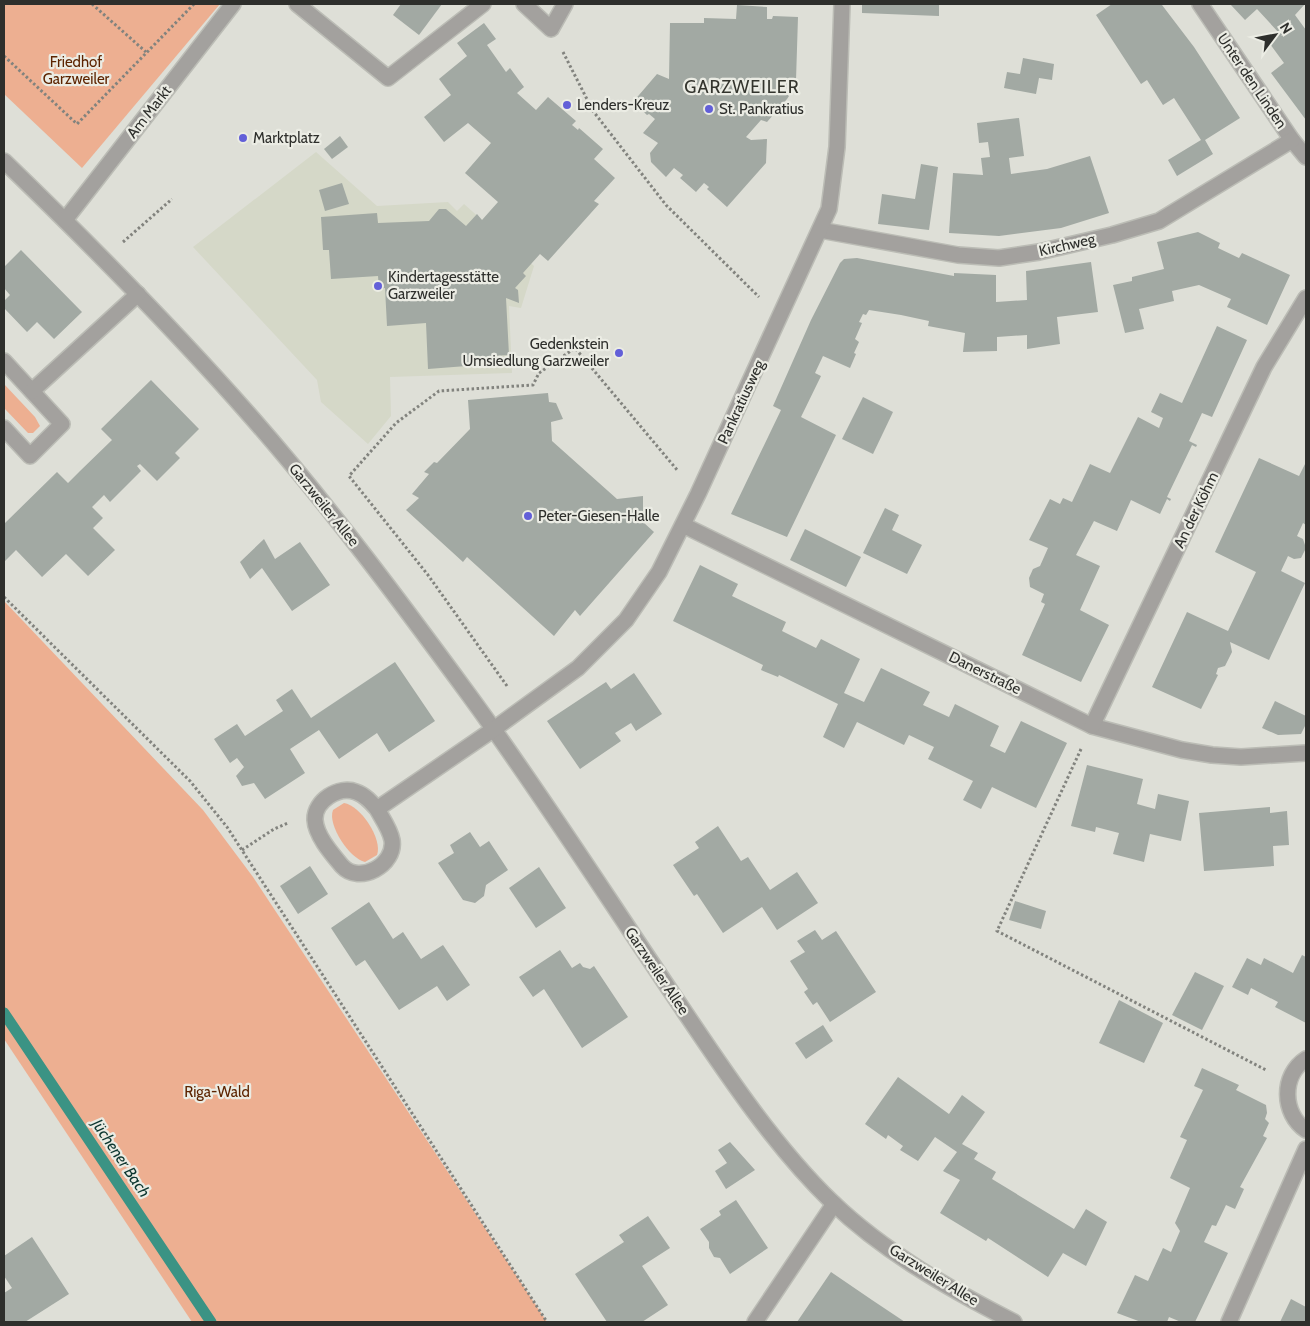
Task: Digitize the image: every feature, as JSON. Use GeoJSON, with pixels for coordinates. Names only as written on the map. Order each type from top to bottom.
{"type":"FeatureCollection","features":[{"type":"Feature","properties":{"kind":"street","name":"Am Markt"},"geometry":{"type":"LineString","coordinates":[[65,220],[233,4]]}},
{"type":"Feature","properties":{"kind":"street"},"geometry":{"type":"LineString","coordinates":[[297,4],[388,78],[483,4]]}},
{"type":"Feature","properties":{"kind":"street"},"geometry":{"type":"LineString","coordinates":[[524,4],[551,29],[565,4]]}},
{"type":"Feature","properties":{"kind":"street","name":"Pankratiusweg"},"geometry":{"type":"LineString","coordinates":[[494,729],[578,668],[626,620],[659,572],[698,494],[829,209],[835,167],[842,4]]}},
{"type":"Feature","properties":{"kind":"street","name":"Unter den Linden"},"geometry":{"type":"LineString","coordinates":[[1200,4],[1292,140],[1306,157]]}},
{"type":"Feature","properties":{"kind":"street","name":"Kirchweg"},"geometry":{"type":"LineString","coordinates":[[820,230],[958,256],[999,258],[1039,252],[1112,235],[1172,215],[1292,140]]}},
{"type":"Feature","properties":{"kind":"street","name":"Garzweiler Allee"},"geometry":{"type":"LineString","coordinates":[[4,161],[138,294],[254,420],[393,592],[494,729],[730,1077],[798,1166],[834,1204],[880,1240],[925,1272],[1014,1322]]}},
{"type":"Feature","properties":{"kind":"street"},"geometry":{"type":"LineString","coordinates":[[32,391],[138,294]]}},
{"type":"Feature","properties":{"kind":"street","name":"An der Köhm"},"geometry":{"type":"LineString","coordinates":[[1092,726],[1264,367],[1306,298]]}},
{"type":"Feature","properties":{"kind":"street"},"geometry":{"type":"LineString","coordinates":[[4,361],[62,424],[30,456],[4,428]]}},
{"type":"Feature","properties":{"kind":"street","name":"Danerstraße"},"geometry":{"type":"LineString","coordinates":[[683,525],[1092,726],[1182,750],[1212,755],[1241,756],[1306,753]]}},
{"type":"Feature","properties":{"kind":"street"},"geometry":{"type":"LineString","coordinates":[[376,809],[494,729]]}},
{"type":"Feature","properties":{"kind":"street"},"geometry":{"type":"LineString","coordinates":[[349,790],[362,795],[376,809],[390,832],[392,840],[391,852],[385,862],[362,874],[350,874],[330,851],[319,833],[315,818],[318,806],[331,796],[349,790]]}},
{"type":"Feature","properties":{"kind":"street"},"geometry":{"type":"LineString","coordinates":[[1306,1059],[1297,1068],[1288,1082],[1288,1101],[1292,1115],[1306,1130]]}},
{"type":"Feature","properties":{"kind":"street"},"geometry":{"type":"LineString","coordinates":[[1229,1322],[1306,1149]]}},
{"type":"Feature","properties":{"kind":"street"},"geometry":{"type":"LineString","coordinates":[[755,1322],[834,1204]]}},
{"type":"Feature","properties":{"kind":"path"},"geometry":{"type":"LineString","coordinates":[[92,4],[146,52]]}},
{"type":"Feature","properties":{"kind":"path"},"geometry":{"type":"LineString","coordinates":[[4,56],[77,124],[194,4]]}},
{"type":"Feature","properties":{"kind":"path"},"geometry":{"type":"LineString","coordinates":[[551,29],[593,111],[666,205],[779,318]]}},
{"type":"Feature","properties":{"kind":"path"},"geometry":{"type":"LineString","coordinates":[[137,229],[172,199]]}},
{"type":"Feature","properties":{"kind":"path"},"geometry":{"type":"LineString","coordinates":[[523,708],[428,575],[349,476],[396,423],[438,391],[533,385],[539,373],[575,348],[698,494]]}},
{"type":"Feature","properties":{"kind":"path"},"geometry":{"type":"LineString","coordinates":[[4,597],[190,781],[214,809],[547,1322]]}},
{"type":"Feature","properties":{"kind":"path"},"geometry":{"type":"LineString","coordinates":[[1092,726],[997,931],[1288,1082]]}},
{"type":"Feature","properties":{"kind":"path"},"geometry":{"type":"LineString","coordinates":[[242,850],[274,829],[316,811]]}},
{"type":"Feature","properties":{"kind":"shaded area","name":"Kindertagesstätte Garzweiler"},"geometry":{"type":"Polygon","coordinates":[[[316,152],[377,206],[448,202],[457,211],[464,204],[534,266],[521,308],[509,306],[512,373],[390,377],[391,416],[368,444],[321,402],[317,380],[193,247],[316,152]]]}},
{"type":"Feature","properties":{"kind":"green space","name":"Friedhof Garzweiler"},"geometry":{"type":"Polygon","coordinates":[[[4,4],[220,4],[82,168],[4,94],[4,4]]]}},
{"type":"Feature","properties":{"kind":"green space"},"geometry":{"type":"Polygon","coordinates":[[[4,384],[35,417],[40,426],[33,433],[28,433],[4,408],[4,384]]]}},
{"type":"Feature","properties":{"kind":"green space","name":"Riga-Wald"},"geometry":{"type":"Polygon","coordinates":[[[4,601],[203,810],[253,877],[547,1322],[192,1322],[4,1039],[4,601]]]}},
{"type":"Feature","properties":{"kind":"green space"},"geometry":{"type":"Polygon","coordinates":[[[344,803],[350,805],[363,816],[377,840],[377,855],[365,862],[353,855],[341,841],[333,824],[333,810],[344,803]]]}},
{"type":"Feature","properties":{"kind":"building"},"geometry":{"type":"Polygon","coordinates":[[[401,4],[442,4],[419,35],[393,15],[401,4]]]}},
{"type":"Feature","properties":{"kind":"building"},"geometry":{"type":"Polygon","coordinates":[[[862,4],[939,4],[939,16],[862,13],[862,4]]]}},
{"type":"Feature","properties":{"kind":"building"},"geometry":{"type":"Polygon","coordinates":[[[1112,4],[1162,5],[1194,47],[1240,118],[1205,140],[1213,154],[1177,176],[1168,160],[1201,140],[1174,98],[1163,105],[1147,80],[1141,84],[1096,15],[1112,4]]]}},
{"type":"Feature","properties":{"kind":"building"},"geometry":{"type":"Polygon","coordinates":[[[1230,4],[1305,4],[1295,15],[1306,30],[1306,120],[1271,73],[1284,63],[1270,44],[1279,33],[1257,9],[1245,20],[1230,4]]]}},
{"type":"Feature","properties":{"kind":"building","name":"St. Pankratius"},"geometry":{"type":"Polygon","coordinates":[[[737,5],[767,7],[767,19],[772,19],[773,16],[798,17],[796,80],[783,91],[789,96],[767,122],[761,120],[746,137],[751,140],[767,139],[766,163],[727,207],[707,189],[709,187],[704,183],[696,192],[680,178],[683,175],[674,168],[666,177],[651,162],[650,153],[658,143],[643,133],[655,119],[649,114],[647,115],[633,102],[657,74],[669,79],[670,23],[704,23],[704,18],[736,19],[737,5]]]}},
{"type":"Feature","properties":{"kind":"building"},"geometry":{"type":"Polygon","coordinates":[[[484,23],[496,39],[487,45],[506,72],[510,68],[524,87],[517,93],[536,110],[548,97],[576,121],[572,125],[578,130],[579,128],[603,149],[594,159],[615,178],[594,201],[599,204],[548,261],[540,254],[523,273],[526,276],[515,288],[518,290],[519,303],[506,298],[509,355],[492,356],[492,364],[428,369],[426,323],[387,326],[385,288],[379,289],[378,276],[331,279],[329,250],[323,250],[321,217],[377,213],[378,223],[429,221],[439,209],[446,209],[466,226],[477,214],[482,220],[498,202],[465,173],[491,143],[468,123],[444,142],[424,117],[451,95],[439,79],[467,56],[457,43],[484,23]]]}},
{"type":"Feature","properties":{"kind":"building"},"geometry":{"type":"Polygon","coordinates":[[[1023,58],[1054,64],[1052,80],[1039,78],[1036,94],[1004,88],[1007,72],[1020,74],[1023,58]]]}},
{"type":"Feature","properties":{"kind":"building"},"geometry":{"type":"Polygon","coordinates":[[[1019,118],[1024,156],[1009,158],[1011,174],[1047,169],[1090,156],[1109,213],[1061,228],[999,236],[949,233],[953,173],[983,175],[981,158],[990,157],[988,142],[979,143],[977,123],[1019,118]]]}},
{"type":"Feature","properties":{"kind":"building"},"geometry":{"type":"Polygon","coordinates":[[[340,136],[348,147],[332,159],[324,149],[340,136]]]}},
{"type":"Feature","properties":{"kind":"building"},"geometry":{"type":"Polygon","coordinates":[[[921,164],[938,167],[929,230],[878,224],[882,194],[915,199],[921,164]]]}},
{"type":"Feature","properties":{"kind":"building"},"geometry":{"type":"Polygon","coordinates":[[[342,183],[349,204],[325,211],[319,190],[342,183]]]}},
{"type":"Feature","properties":{"kind":"building"},"geometry":{"type":"Polygon","coordinates":[[[1198,232],[1220,243],[1218,248],[1239,258],[1242,253],[1290,275],[1267,325],[1227,307],[1231,299],[1199,285],[1172,291],[1174,301],[1139,309],[1144,329],[1125,333],[1113,285],[1132,281],[1132,277],[1164,269],[1157,242],[1198,232]]]}},
{"type":"Feature","properties":{"kind":"building"},"geometry":{"type":"Polygon","coordinates":[[[21,250],[82,312],[54,339],[37,322],[27,332],[4,308],[4,301],[10,295],[4,288],[4,267],[21,250]]]}},
{"type":"Feature","properties":{"kind":"building"},"geometry":{"type":"Polygon","coordinates":[[[857,258],[954,276],[954,273],[996,275],[996,302],[1027,300],[1026,271],[1091,262],[1098,312],[1057,317],[1060,344],[1027,349],[1027,335],[997,337],[997,351],[963,352],[965,333],[928,326],[929,321],[901,315],[869,310],[866,315],[863,314],[859,322],[862,323],[855,339],[859,342],[850,368],[823,356],[815,373],[821,376],[801,417],[836,435],[787,537],[731,514],[781,410],[773,406],[811,320],[840,263],[844,259],[857,258]]]}},
{"type":"Feature","properties":{"kind":"building"},"geometry":{"type":"Polygon","coordinates":[[[1217,326],[1247,340],[1212,417],[1202,413],[1189,441],[1197,445],[1196,447],[1192,445],[1167,497],[1171,499],[1170,501],[1167,499],[1160,514],[1131,500],[1117,531],[1094,521],[1076,555],[1100,566],[1080,610],[1109,625],[1081,682],[1022,655],[1045,604],[1041,602],[1044,594],[1030,587],[1029,578],[1033,569],[1040,566],[1048,548],[1029,540],[1050,499],[1060,504],[1063,498],[1072,502],[1090,464],[1110,473],[1138,417],[1159,428],[1163,418],[1151,412],[1160,393],[1182,403],[1217,326]]]}},
{"type":"Feature","properties":{"kind":"building"},"geometry":{"type":"Polygon","coordinates":[[[151,380],[199,429],[175,453],[180,458],[157,481],[140,464],[137,466],[141,471],[110,502],[104,495],[92,507],[103,518],[93,528],[115,550],[88,576],[66,554],[42,577],[16,550],[4,562],[4,524],[57,472],[68,483],[112,440],[101,429],[151,380]]]}},
{"type":"Feature","properties":{"kind":"building","name":"Peter-Giesen-Halle"},"geometry":{"type":"Polygon","coordinates":[[[548,393],[549,402],[556,403],[563,419],[551,422],[552,441],[617,499],[643,496],[643,522],[654,532],[580,616],[575,610],[554,636],[467,557],[463,562],[406,510],[419,498],[412,494],[429,474],[424,472],[434,462],[437,463],[470,429],[468,400],[548,393]]]}},
{"type":"Feature","properties":{"kind":"building"},"geometry":{"type":"Polygon","coordinates":[[[863,397],[893,412],[873,454],[842,439],[863,397]]]}},
{"type":"Feature","properties":{"kind":"building"},"geometry":{"type":"Polygon","coordinates":[[[1259,458],[1299,476],[1306,462],[1306,525],[1303,523],[1297,536],[1303,539],[1306,548],[1301,558],[1294,559],[1288,556],[1281,571],[1305,583],[1269,660],[1230,642],[1232,652],[1225,666],[1218,668],[1216,674],[1218,675],[1201,709],[1152,687],[1187,612],[1228,631],[1256,572],[1215,552],[1259,458]]]}},
{"type":"Feature","properties":{"kind":"building"},"geometry":{"type":"Polygon","coordinates":[[[885,508],[899,515],[892,530],[922,545],[907,574],[863,553],[885,508]]]}},
{"type":"Feature","properties":{"kind":"building"},"geometry":{"type":"Polygon","coordinates":[[[805,529],[861,557],[846,587],[790,560],[805,529]]]}},
{"type":"Feature","properties":{"kind":"building"},"geometry":{"type":"Polygon","coordinates":[[[264,539],[275,559],[300,542],[330,585],[292,611],[262,568],[250,579],[240,562],[264,539]]]}},
{"type":"Feature","properties":{"kind":"building"},"geometry":{"type":"Polygon","coordinates":[[[700,565],[738,584],[732,596],[786,622],[782,631],[816,648],[821,639],[860,659],[844,693],[864,702],[881,668],[930,692],[923,705],[949,717],[955,704],[999,726],[990,746],[1005,753],[1021,721],[1067,743],[1036,808],[992,787],[981,809],[963,800],[973,781],[928,759],[934,747],[909,735],[904,745],[857,722],[844,748],[823,737],[838,704],[779,675],[778,677],[761,670],[763,665],[673,621],[700,565]]]}},
{"type":"Feature","properties":{"kind":"building"},"geometry":{"type":"Polygon","coordinates":[[[395,662],[435,721],[389,752],[377,733],[339,759],[319,730],[290,749],[305,773],[265,799],[254,783],[242,786],[236,776],[244,767],[237,758],[230,763],[214,739],[237,724],[245,736],[283,711],[276,700],[292,689],[311,718],[395,662]]]}},
{"type":"Feature","properties":{"kind":"building"},"geometry":{"type":"Polygon","coordinates":[[[634,673],[662,714],[636,731],[631,723],[615,733],[621,741],[580,769],[547,721],[606,682],[611,689],[634,673]]]}},
{"type":"Feature","properties":{"kind":"building"},"geometry":{"type":"Polygon","coordinates":[[[1275,701],[1306,716],[1306,724],[1301,734],[1278,735],[1262,728],[1275,701]]]}},
{"type":"Feature","properties":{"kind":"building"},"geometry":{"type":"Polygon","coordinates":[[[1087,765],[1143,779],[1137,804],[1155,809],[1158,794],[1189,801],[1181,841],[1150,834],[1144,862],[1113,854],[1119,833],[1096,827],[1095,832],[1071,826],[1087,765]]]}},
{"type":"Feature","properties":{"kind":"building"},"geometry":{"type":"Polygon","coordinates":[[[1270,807],[1270,813],[1287,811],[1289,845],[1273,846],[1274,866],[1204,871],[1199,813],[1270,807]]]}},
{"type":"Feature","properties":{"kind":"building"},"geometry":{"type":"Polygon","coordinates":[[[718,826],[741,861],[748,857],[770,890],[797,872],[818,903],[777,930],[762,907],[723,933],[697,894],[694,896],[673,865],[699,848],[695,842],[718,826]]]}},
{"type":"Feature","properties":{"kind":"building"},"geometry":{"type":"Polygon","coordinates":[[[470,832],[480,847],[489,841],[508,870],[486,885],[484,896],[475,903],[463,900],[438,863],[454,853],[450,845],[470,832]]]}},
{"type":"Feature","properties":{"kind":"building"},"geometry":{"type":"Polygon","coordinates":[[[310,866],[328,894],[298,914],[280,886],[310,866]]]}},
{"type":"Feature","properties":{"kind":"building"},"geometry":{"type":"Polygon","coordinates":[[[539,867],[566,908],[536,928],[509,888],[539,867]]]}},
{"type":"Feature","properties":{"kind":"building"},"geometry":{"type":"Polygon","coordinates":[[[1015,901],[1046,911],[1041,929],[1009,920],[1015,901]]]}},
{"type":"Feature","properties":{"kind":"building"},"geometry":{"type":"Polygon","coordinates":[[[369,902],[393,939],[403,932],[421,959],[443,945],[470,985],[447,1001],[437,986],[399,1010],[365,960],[356,966],[331,928],[369,902]]]}},
{"type":"Feature","properties":{"kind":"building"},"geometry":{"type":"Polygon","coordinates":[[[815,930],[822,940],[836,931],[876,992],[830,1022],[817,1002],[813,1005],[804,992],[808,989],[790,961],[805,952],[797,941],[815,930]]]}},
{"type":"Feature","properties":{"kind":"building"},"geometry":{"type":"Polygon","coordinates":[[[560,950],[572,968],[580,963],[583,967],[590,969],[594,966],[628,1017],[582,1048],[544,989],[533,997],[519,977],[560,950]]]}},
{"type":"Feature","properties":{"kind":"building"},"geometry":{"type":"Polygon","coordinates":[[[1302,955],[1306,957],[1306,1023],[1275,1007],[1278,1002],[1251,988],[1248,995],[1232,987],[1247,958],[1261,965],[1264,958],[1293,973],[1302,955]]]}},
{"type":"Feature","properties":{"kind":"building"},"geometry":{"type":"Polygon","coordinates":[[[1195,972],[1224,986],[1202,1030],[1172,1015],[1195,972]]]}},
{"type":"Feature","properties":{"kind":"building"},"geometry":{"type":"Polygon","coordinates":[[[1119,1000],[1163,1023],[1144,1063],[1099,1043],[1119,1000]]]}},
{"type":"Feature","properties":{"kind":"building"},"geometry":{"type":"Polygon","coordinates":[[[823,1025],[833,1041],[806,1059],[795,1043],[823,1025]]]}},
{"type":"Feature","properties":{"kind":"building"},"geometry":{"type":"Polygon","coordinates":[[[1202,1068],[1239,1085],[1236,1090],[1266,1105],[1267,1113],[1265,1119],[1269,1123],[1263,1136],[1267,1138],[1240,1187],[1244,1189],[1235,1209],[1226,1205],[1216,1226],[1212,1225],[1204,1242],[1228,1253],[1195,1322],[1181,1322],[1169,1317],[1167,1322],[1141,1322],[1117,1313],[1135,1275],[1148,1281],[1163,1248],[1171,1252],[1180,1231],[1175,1223],[1190,1188],[1170,1178],[1187,1140],[1180,1137],[1203,1090],[1194,1086],[1202,1068]]]}},
{"type":"Feature","properties":{"kind":"building"},"geometry":{"type":"Polygon","coordinates":[[[898,1077],[949,1114],[962,1095],[985,1112],[962,1144],[978,1153],[974,1159],[996,1172],[992,1179],[1074,1229],[1086,1209],[1107,1222],[1086,1266],[1063,1253],[1048,1277],[988,1238],[986,1241],[940,1213],[960,1180],[943,1171],[957,1152],[935,1137],[918,1161],[900,1150],[903,1146],[888,1135],[886,1139],[865,1124],[898,1077]]]}},
{"type":"Feature","properties":{"kind":"building"},"geometry":{"type":"Polygon","coordinates":[[[730,1142],[755,1170],[726,1189],[715,1171],[727,1163],[718,1150],[730,1142]]]}},
{"type":"Feature","properties":{"kind":"building"},"geometry":{"type":"Polygon","coordinates":[[[736,1200],[768,1248],[730,1274],[720,1258],[714,1257],[709,1248],[709,1242],[700,1229],[721,1215],[719,1211],[736,1200]]]}},
{"type":"Feature","properties":{"kind":"building"},"geometry":{"type":"Polygon","coordinates":[[[648,1216],[670,1248],[642,1266],[668,1305],[642,1322],[607,1322],[575,1274],[624,1242],[619,1235],[648,1216]]]}},
{"type":"Feature","properties":{"kind":"building"},"geometry":{"type":"Polygon","coordinates":[[[32,1237],[69,1294],[25,1322],[4,1322],[4,1293],[12,1288],[4,1276],[4,1256],[32,1237]]]}},
{"type":"Feature","properties":{"kind":"building"},"geometry":{"type":"Polygon","coordinates":[[[831,1272],[872,1300],[905,1322],[797,1322],[831,1272]]]}},
{"type":"Feature","properties":{"kind":"building"},"geometry":{"type":"Polygon","coordinates":[[[1291,1299],[1306,1307],[1306,1322],[1280,1322],[1291,1299]]]}},
{"type":"Feature","properties":{"kind":"waterway","name":"Jüchener Bach"},"geometry":{"type":"LineString","coordinates":[[4,1013],[211,1322]]}},
{"type":"Feature","properties":{"kind":"place","name":"Lenders-Kreuz"},"geometry":{"type":"Point","coordinates":[567,105]}},
{"type":"Feature","properties":{"kind":"place","name":"St. Pankratius"},"geometry":{"type":"Point","coordinates":[709,109]}},
{"type":"Feature","properties":{"kind":"place","name":"Marktplatz"},"geometry":{"type":"Point","coordinates":[243,138]}},
{"type":"Feature","properties":{"kind":"place","name":"Kindertagesstätte Garzweiler"},"geometry":{"type":"Point","coordinates":[378,286]}},
{"type":"Feature","properties":{"kind":"place","name":"Gedenkstein Umsiedlung Garzweiler"},"geometry":{"type":"Point","coordinates":[619,353]}},
{"type":"Feature","properties":{"kind":"place","name":"Peter-Giesen-Halle"},"geometry":{"type":"Point","coordinates":[528,516]}},
{"type":"Feature","properties":{"kind":"district","name":"GARZWEILER"},"geometry":{"type":"Point","coordinates":[742,87]}}]}
